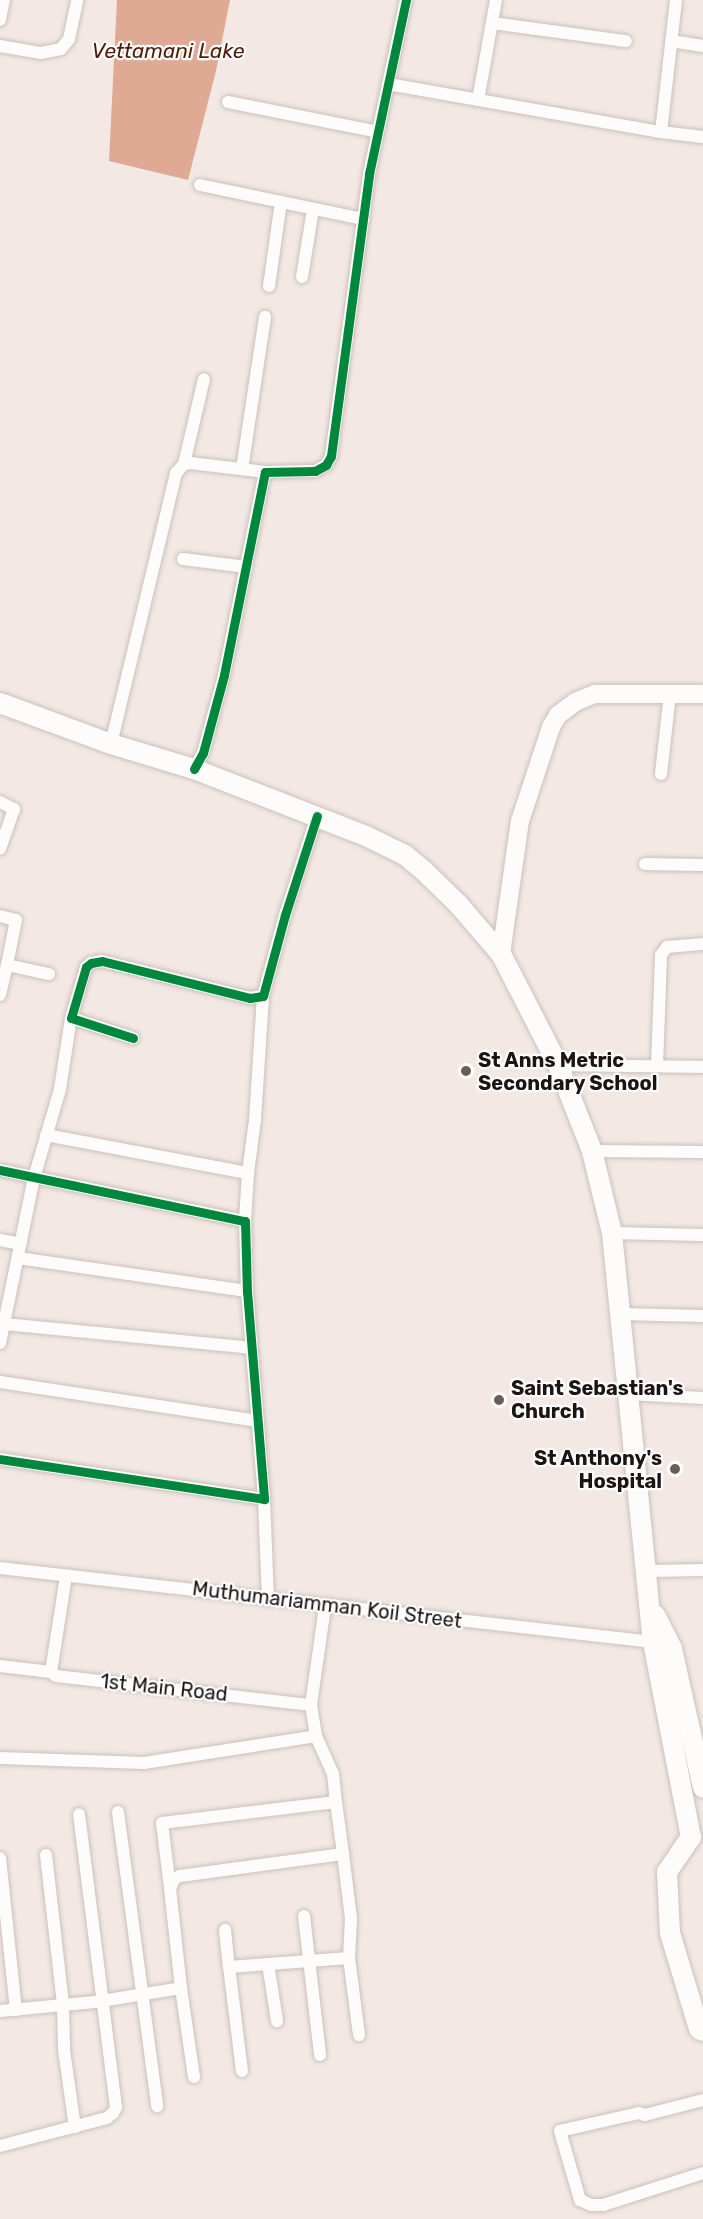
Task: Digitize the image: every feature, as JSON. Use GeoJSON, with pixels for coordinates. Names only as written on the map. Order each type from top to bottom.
{"type":"FeatureCollection","features":[{"type":"Feature","properties":{"kind":"main road"},"geometry":{"type":"LineString","coordinates":[[501,954],[520,821],[555,721],[575,702],[595,694],[703,694]]}},
{"type":"Feature","properties":{"kind":"main road"},"geometry":{"type":"LineString","coordinates":[[0,703],[111,744],[195,769],[317,816],[405,855],[458,904],[501,954],[558,1065],[592,1151],[612,1233],[653,1642],[691,1837],[667,1872],[670,1933],[699,2029],[703,2031]]}},
{"type":"Feature","properties":{"kind":"main road"},"geometry":{"type":"LineString","coordinates":[[650,1604],[672,1648],[703,1788]]}},
{"type":"Feature","properties":{"kind":"street"},"geometry":{"type":"LineString","coordinates":[[0,20],[3,0]]}},
{"type":"Feature","properties":{"kind":"street"},"geometry":{"type":"LineString","coordinates":[[0,46],[41,53],[61,49],[71,31],[77,0]]}},
{"type":"Feature","properties":{"kind":"street"},"geometry":{"type":"LineString","coordinates":[[184,464],[265,472],[315,471],[326,465],[331,456],[363,219],[378,132],[406,0]]}},
{"type":"Feature","properties":{"kind":"street"},"geometry":{"type":"LineString","coordinates":[[478,100],[496,0]]}},
{"type":"Feature","properties":{"kind":"street"},"geometry":{"type":"LineString","coordinates":[[661,132],[675,0]]}},
{"type":"Feature","properties":{"kind":"street"},"geometry":{"type":"LineString","coordinates":[[492,23],[626,41]]}},
{"type":"Feature","properties":{"kind":"street"},"geometry":{"type":"LineString","coordinates":[[671,40],[703,46]]}},
{"type":"Feature","properties":{"kind":"street"},"geometry":{"type":"LineString","coordinates":[[388,84],[661,132],[703,137]]}},
{"type":"Feature","properties":{"kind":"street"},"geometry":{"type":"LineString","coordinates":[[228,102],[378,132]]}},
{"type":"Feature","properties":{"kind":"street"},"geometry":{"type":"LineString","coordinates":[[200,186],[363,219]]}},
{"type":"Feature","properties":{"kind":"street"},"geometry":{"type":"LineString","coordinates":[[269,286],[281,202]]}},
{"type":"Feature","properties":{"kind":"street"},"geometry":{"type":"LineString","coordinates":[[302,277],[313,209]]}},
{"type":"Feature","properties":{"kind":"street"},"geometry":{"type":"LineString","coordinates":[[242,469],[265,316]]}},
{"type":"Feature","properties":{"kind":"street"},"geometry":{"type":"LineString","coordinates":[[111,744],[173,482],[176,473],[184,464],[204,379]]}},
{"type":"Feature","properties":{"kind":"street"},"geometry":{"type":"LineString","coordinates":[[195,769],[203,753],[224,675],[265,472]]}},
{"type":"Feature","properties":{"kind":"street"},"geometry":{"type":"LineString","coordinates":[[183,559],[246,567]]}},
{"type":"Feature","properties":{"kind":"street"},"geometry":{"type":"LineString","coordinates":[[661,774],[670,694]]}},
{"type":"Feature","properties":{"kind":"street"},"geometry":{"type":"LineString","coordinates":[[0,802],[14,809],[0,849]]}},
{"type":"Feature","properties":{"kind":"street"},"geometry":{"type":"LineString","coordinates":[[268,1600],[264,1499],[247,1292],[245,1221],[248,1173],[255,1120],[263,996],[317,816]]}},
{"type":"Feature","properties":{"kind":"street"},"geometry":{"type":"LineString","coordinates":[[645,864],[703,865]]}},
{"type":"Feature","properties":{"kind":"street"},"geometry":{"type":"LineString","coordinates":[[0,916],[16,921],[0,994]]}},
{"type":"Feature","properties":{"kind":"street"},"geometry":{"type":"LineString","coordinates":[[657,1066],[661,955],[667,947],[673,945],[703,944]]}},
{"type":"Feature","properties":{"kind":"street"},"geometry":{"type":"LineString","coordinates":[[0,1343],[34,1178],[60,1089],[71,1018],[83,972],[91,963],[102,961],[250,998],[263,996]]}},
{"type":"Feature","properties":{"kind":"street"},"geometry":{"type":"LineString","coordinates":[[7,965],[49,974]]}},
{"type":"Feature","properties":{"kind":"street"},"geometry":{"type":"LineString","coordinates":[[71,1018],[133,1038]]}},
{"type":"Feature","properties":{"kind":"street"},"geometry":{"type":"LineString","coordinates":[[558,1065],[703,1066]]}},
{"type":"Feature","properties":{"kind":"street"},"geometry":{"type":"LineString","coordinates":[[46,1135],[248,1173]]}},
{"type":"Feature","properties":{"kind":"street"},"geometry":{"type":"LineString","coordinates":[[592,1151],[703,1152]]}},
{"type":"Feature","properties":{"kind":"street"},"geometry":{"type":"LineString","coordinates":[[0,1170],[245,1221]]}},
{"type":"Feature","properties":{"kind":"street"},"geometry":{"type":"LineString","coordinates":[[612,1233],[703,1235]]}},
{"type":"Feature","properties":{"kind":"street"},"geometry":{"type":"LineString","coordinates":[[0,1240],[21,1244]]}},
{"type":"Feature","properties":{"kind":"street"},"geometry":{"type":"LineString","coordinates":[[18,1258],[247,1292]]}},
{"type":"Feature","properties":{"kind":"street"},"geometry":{"type":"LineString","coordinates":[[620,1314],[703,1316]]}},
{"type":"Feature","properties":{"kind":"street"},"geometry":{"type":"LineString","coordinates":[[4,1324],[251,1348]]}},
{"type":"Feature","properties":{"kind":"street"},"geometry":{"type":"LineString","coordinates":[[0,1382],[258,1421]]}},
{"type":"Feature","properties":{"kind":"street"},"geometry":{"type":"LineString","coordinates":[[627,1394],[703,1398]]}},
{"type":"Feature","properties":{"kind":"street"},"geometry":{"type":"LineString","coordinates":[[0,1460],[264,1499]]}},
{"type":"Feature","properties":{"kind":"street","name":"Muthumariamman Koil Street"},"geometry":{"type":"LineString","coordinates":[[0,1568],[325,1607],[653,1642]]}},
{"type":"Feature","properties":{"kind":"street"},"geometry":{"type":"LineString","coordinates":[[647,1571],[703,1570]]}},
{"type":"Feature","properties":{"kind":"street"},"geometry":{"type":"LineString","coordinates":[[51,1672],[66,1576]]}},
{"type":"Feature","properties":{"kind":"street"},"geometry":{"type":"LineString","coordinates":[[325,1607],[311,1705],[316,1736],[333,1774],[351,1918],[349,1958],[359,2035]]}},
{"type":"Feature","properties":{"kind":"street","name":"1st Main Road"},"geometry":{"type":"LineString","coordinates":[[0,1666],[51,1672],[56,1676],[311,1705]]}},
{"type":"Feature","properties":{"kind":"street"},"geometry":{"type":"LineString","coordinates":[[0,1758],[144,1763],[316,1736]]}},
{"type":"Feature","properties":{"kind":"street"},"geometry":{"type":"LineString","coordinates":[[194,2077],[162,1823],[336,1802]]}},
{"type":"Feature","properties":{"kind":"street"},"geometry":{"type":"LineString","coordinates":[[118,1812],[157,2106]]}},
{"type":"Feature","properties":{"kind":"street"},"geometry":{"type":"LineString","coordinates":[[0,2146],[107,2118],[114,2113],[116,2107],[79,1814]]}},
{"type":"Feature","properties":{"kind":"street"},"geometry":{"type":"LineString","coordinates":[[170,1889],[174,1879],[180,1876],[343,1854]]}},
{"type":"Feature","properties":{"kind":"street"},"geometry":{"type":"LineString","coordinates":[[46,1855],[63,2005],[64,2050],[75,2127]]}},
{"type":"Feature","properties":{"kind":"street"},"geometry":{"type":"LineString","coordinates":[[0,1858],[16,2010]]}},
{"type":"Feature","properties":{"kind":"street"},"geometry":{"type":"LineString","coordinates":[[304,1916],[320,2055]]}},
{"type":"Feature","properties":{"kind":"street"},"geometry":{"type":"LineString","coordinates":[[225,1930],[242,2071]]}},
{"type":"Feature","properties":{"kind":"street"},"geometry":{"type":"LineString","coordinates":[[229,1967],[349,1958]]}},
{"type":"Feature","properties":{"kind":"street"},"geometry":{"type":"LineString","coordinates":[[268,1964],[277,2022]]}},
{"type":"Feature","properties":{"kind":"street"},"geometry":{"type":"LineString","coordinates":[[0,2011],[101,2001],[181,1988]]}},
{"type":"Feature","properties":{"kind":"street"},"geometry":{"type":"LineString","coordinates":[[703,2100],[645,2115],[639,2114],[560,2131],[580,2200],[591,2205],[603,2205],[703,2173]]}},
{"type":"Feature","properties":{"kind":"water","name":"Vettamani Lake"},"geometry":{"type":"Polygon","coordinates":[[[117,0],[230,0],[216,71],[188,180],[109,161],[117,0]]]}},
{"type":"Feature","properties":{"kind":"cycle path"},"geometry":{"type":"LineString","coordinates":[[194,769],[203,753],[224,675],[265,472],[315,471],[326,465],[331,456],[369,174],[406,0]]}},
{"type":"Feature","properties":{"kind":"cycle path"},"geometry":{"type":"LineString","coordinates":[[133,1038],[71,1018],[86,967],[91,963],[102,961],[250,998],[263,996],[285,915],[317,816]]}},
{"type":"Feature","properties":{"kind":"cycle path"},"geometry":{"type":"LineString","coordinates":[[0,1170],[245,1221],[247,1291],[264,1499],[0,1459]]}},
{"type":"Feature","properties":{"kind":"place","name":"St Anns Metric Secondary School"},"geometry":{"type":"Point","coordinates":[466,1071]}},
{"type":"Feature","properties":{"kind":"place","name":"Saint Sebastian's Church"},"geometry":{"type":"Point","coordinates":[499,1400]}},
{"type":"Feature","properties":{"kind":"place","name":"St Anthony's Hospital"},"geometry":{"type":"Point","coordinates":[675,1469]}}]}
